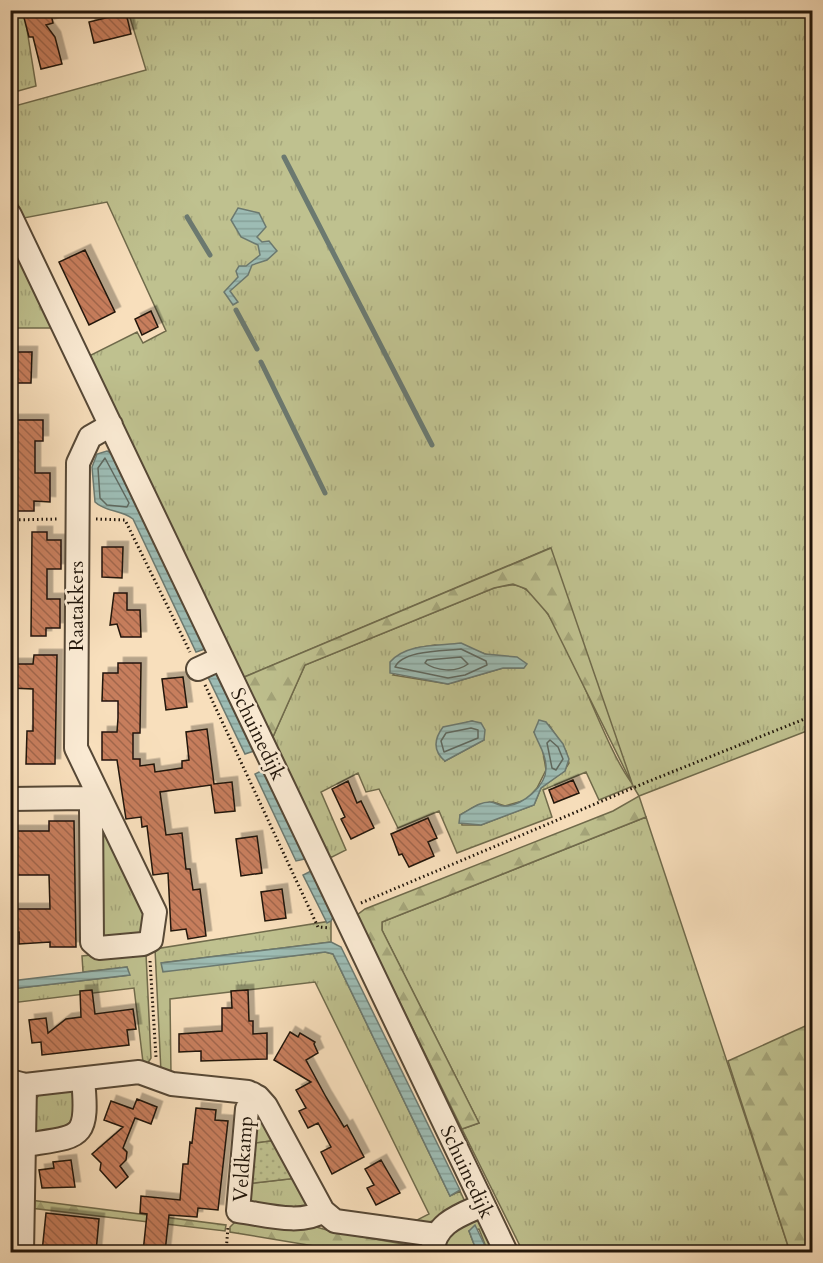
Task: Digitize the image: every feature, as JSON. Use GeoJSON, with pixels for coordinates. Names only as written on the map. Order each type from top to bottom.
{"type":"FeatureCollection","features":[{"type":"Feature","properties":{"kind":"street","name":"Schuinedijk"},"geometry":{"type":"LineString","coordinates":[[10,214],[506,1252]]}},
{"type":"Feature","properties":{"kind":"street","name":"Raatakkers"},"geometry":{"type":"LineString","coordinates":[[111,425],[90,437],[80,454],[75,488],[76,747],[97,800],[155,912],[150,940],[143,944]]}},
{"type":"Feature","properties":{"kind":"street"},"geometry":{"type":"LineString","coordinates":[[198,669],[222,658]]}},
{"type":"Feature","properties":{"kind":"street"},"geometry":{"type":"LineString","coordinates":[[10,799],[86,798],[97,800]]}},
{"type":"Feature","properties":{"kind":"street"},"geometry":{"type":"LineString","coordinates":[[97,800],[90,808],[92,942],[99,948],[143,944]]}},
{"type":"Feature","properties":{"kind":"street","name":"Veldkamp"},"geometry":{"type":"LineString","coordinates":[[22,1252],[25,1145],[18,1083],[83,1079],[139,1072],[172,1084],[253,1094],[266,1106],[322,1211],[315,1216],[301,1218],[238,1211],[247,1109],[253,1094]]}},
{"type":"Feature","properties":{"kind":"street"},"geometry":{"type":"LineString","coordinates":[[25,1145],[71,1137],[79,1131],[86,1113],[83,1079]]}},
{"type":"Feature","properties":{"kind":"street"},"geometry":{"type":"LineString","coordinates":[[322,1211],[335,1221],[434,1244],[447,1222],[483,1205]]}},
{"type":"Feature","properties":{"kind":"path"},"geometry":{"type":"LineString","coordinates":[[10,520],[75,518],[125,520],[198,669],[318,927],[347,920],[647,782],[813,716]]}},
{"type":"Feature","properties":{"kind":"path"},"geometry":{"type":"LineString","coordinates":[[143,944],[150,950],[156,1060],[152,1076]]}},
{"type":"Feature","properties":{"kind":"path"},"geometry":{"type":"LineString","coordinates":[[226,1252],[228,1223],[238,1211]]}},
{"type":"Feature","properties":{"kind":"green space"},"geometry":{"type":"Polygon","coordinates":[[[11,11],[24,11],[36,86],[11,93],[11,11]]]}},
{"type":"Feature","properties":{"kind":"green space"},"geometry":{"type":"Polygon","coordinates":[[[128,11],[812,11],[812,729],[639,796],[633,786],[599,800],[586,772],[543,790],[552,817],[457,853],[439,811],[398,828],[379,789],[366,792],[358,773],[321,792],[346,850],[332,857],[323,856],[272,739],[305,665],[494,588],[510,585],[525,589],[539,602],[554,623],[606,737],[631,782],[550,548],[242,678],[87,357],[137,332],[143,343],[166,331],[107,202],[24,218],[11,189],[11,107],[146,70],[128,11]],[[435,645],[416,648],[393,675],[448,684],[503,668],[524,668],[477,651],[435,645]],[[472,721],[457,725],[445,761],[484,740],[477,723],[472,721]],[[549,725],[534,732],[542,746],[546,770],[537,788],[526,800],[505,806],[493,802],[478,805],[460,815],[462,825],[481,825],[534,805],[541,788],[564,771],[569,763],[566,751],[549,725]]]}},
{"type":"Feature","properties":{"kind":"green space"},"geometry":{"type":"Polygon","coordinates":[[[10,225],[53,328],[11,328],[10,225]]]}},
{"type":"Feature","properties":{"kind":"green space"},"geometry":{"type":"Polygon","coordinates":[[[551,548],[633,786],[548,614],[526,589],[513,584],[494,588],[305,665],[272,739],[242,678],[551,548]]]}},
{"type":"Feature","properties":{"kind":"green space"},"geometry":{"type":"Polygon","coordinates":[[[639,796],[646,817],[382,922],[382,930],[479,1123],[462,1129],[357,915],[365,909],[613,811],[639,796]]]}},
{"type":"Feature","properties":{"kind":"green space"},"geometry":{"type":"Polygon","coordinates":[[[98,816],[148,911],[144,937],[102,940],[98,816]]]}},
{"type":"Feature","properties":{"kind":"green space"},"geometry":{"type":"Polygon","coordinates":[[[646,817],[790,1252],[523,1252],[462,1129],[479,1123],[382,930],[382,922],[646,817]]]}},
{"type":"Feature","properties":{"kind":"green space"},"geometry":{"type":"Polygon","coordinates":[[[331,921],[331,942],[162,963],[163,971],[325,952],[333,954],[450,1196],[460,1191],[466,1204],[435,1220],[415,1221],[429,1214],[315,982],[170,999],[171,1074],[161,1072],[155,949],[331,921]]]}},
{"type":"Feature","properties":{"kind":"green space"},"geometry":{"type":"Polygon","coordinates":[[[140,950],[146,954],[151,1058],[146,1066],[143,1062],[134,988],[11,1003],[10,989],[129,975],[127,967],[83,972],[82,956],[140,950]]]}},
{"type":"Feature","properties":{"kind":"green space"},"geometry":{"type":"Polygon","coordinates":[[[812,1023],[812,1252],[790,1252],[728,1061],[812,1023]]]}},
{"type":"Feature","properties":{"kind":"green space"},"geometry":{"type":"Polygon","coordinates":[[[74,1086],[74,1129],[31,1133],[33,1106],[37,1097],[41,1093],[74,1086]]]}},
{"type":"Feature","properties":{"kind":"green space"},"geometry":{"type":"Polygon","coordinates":[[[258,1111],[278,1140],[248,1144],[258,1111]]]}},
{"type":"Feature","properties":{"kind":"green space"},"geometry":{"type":"Polygon","coordinates":[[[278,1140],[298,1178],[245,1184],[248,1144],[278,1140]]]}},
{"type":"Feature","properties":{"kind":"green space"},"geometry":{"type":"Polygon","coordinates":[[[298,1178],[312,1207],[250,1207],[245,1184],[298,1178]]]}},
{"type":"Feature","properties":{"kind":"green space"},"geometry":{"type":"Polygon","coordinates":[[[30,1200],[226,1225],[225,1231],[30,1208],[30,1200]]]}},
{"type":"Feature","properties":{"kind":"green space"},"geometry":{"type":"Polygon","coordinates":[[[478,1219],[501,1252],[488,1252],[479,1229],[469,1231],[477,1252],[438,1252],[448,1230],[478,1219]]]}},
{"type":"Feature","properties":{"kind":"green space"},"geometry":{"type":"Polygon","coordinates":[[[236,1221],[302,1223],[334,1232],[426,1248],[426,1252],[326,1248],[230,1232],[230,1227],[236,1221]]]}},
{"type":"Feature","properties":{"kind":"water"},"geometry":{"type":"Polygon","coordinates":[[[238,208],[259,213],[266,227],[257,237],[262,242],[269,241],[277,251],[267,260],[252,265],[248,275],[230,291],[238,302],[233,305],[224,292],[238,277],[236,271],[239,266],[246,266],[260,255],[258,245],[241,237],[231,220],[238,208]]]}},
{"type":"Feature","properties":{"kind":"water"},"geometry":{"type":"Polygon","coordinates":[[[107,451],[111,453],[205,649],[196,652],[133,519],[104,508],[95,502],[92,467],[97,454],[107,451]]]}},
{"type":"Feature","properties":{"kind":"water"},"geometry":{"type":"Polygon","coordinates":[[[461,643],[485,654],[517,657],[527,664],[524,668],[503,668],[448,684],[390,673],[390,662],[405,651],[423,646],[461,643]]]}},
{"type":"Feature","properties":{"kind":"water"},"geometry":{"type":"Polygon","coordinates":[[[213,667],[254,751],[245,754],[205,671],[213,667]]]}},
{"type":"Feature","properties":{"kind":"water"},"geometry":{"type":"Polygon","coordinates":[[[539,720],[546,722],[563,744],[569,759],[565,771],[541,788],[534,805],[481,825],[459,823],[460,815],[478,805],[490,802],[502,806],[511,805],[525,799],[538,788],[546,767],[534,732],[539,720]]]}},
{"type":"Feature","properties":{"kind":"water"},"geometry":{"type":"Polygon","coordinates":[[[472,721],[481,723],[485,730],[484,740],[445,761],[438,753],[436,745],[443,727],[472,721]]]}},
{"type":"Feature","properties":{"kind":"water"},"geometry":{"type":"Polygon","coordinates":[[[263,770],[305,859],[296,861],[255,774],[263,770]]]}},
{"type":"Feature","properties":{"kind":"water"},"geometry":{"type":"Polygon","coordinates":[[[311,871],[333,918],[327,923],[303,875],[311,871]]]}},
{"type":"Feature","properties":{"kind":"water"},"geometry":{"type":"Polygon","coordinates":[[[331,942],[341,947],[460,1190],[450,1196],[333,954],[325,952],[163,972],[161,963],[331,942]]]}},
{"type":"Feature","properties":{"kind":"water"},"geometry":{"type":"Polygon","coordinates":[[[127,967],[130,975],[11,989],[11,981],[127,967]]]}},
{"type":"Feature","properties":{"kind":"water"},"geometry":{"type":"Polygon","coordinates":[[[475,1225],[488,1252],[477,1252],[469,1231],[475,1225]]]}},
{"type":"Feature","properties":{"kind":"building"},"geometry":{"type":"Polygon","coordinates":[[[22,10],[50,10],[53,23],[46,25],[55,37],[62,64],[41,69],[33,37],[29,37],[22,10]]]}},
{"type":"Feature","properties":{"kind":"building"},"geometry":{"type":"Polygon","coordinates":[[[126,13],[131,34],[94,43],[89,22],[126,13]]]}},
{"type":"Feature","properties":{"kind":"building"},"geometry":{"type":"Polygon","coordinates":[[[85,250],[115,312],[89,325],[59,262],[85,250]]]}},
{"type":"Feature","properties":{"kind":"building"},"geometry":{"type":"Polygon","coordinates":[[[151,311],[158,327],[142,335],[135,319],[151,311]]]}},
{"type":"Feature","properties":{"kind":"building"},"geometry":{"type":"Polygon","coordinates":[[[10,352],[32,352],[31,383],[10,383],[10,352]]]}},
{"type":"Feature","properties":{"kind":"building"},"geometry":{"type":"Polygon","coordinates":[[[13,420],[43,420],[43,441],[35,441],[35,473],[50,473],[50,502],[34,501],[34,511],[16,511],[16,474],[12,474],[10,452],[13,420]]]}},
{"type":"Feature","properties":{"kind":"building"},"geometry":{"type":"Polygon","coordinates":[[[32,532],[47,532],[47,540],[61,540],[61,569],[47,569],[47,599],[60,599],[60,628],[46,628],[46,636],[31,636],[32,532]]]}},
{"type":"Feature","properties":{"kind":"building"},"geometry":{"type":"Polygon","coordinates":[[[102,547],[123,547],[122,578],[102,577],[102,547]]]}},
{"type":"Feature","properties":{"kind":"building"},"geometry":{"type":"Polygon","coordinates":[[[114,593],[127,593],[127,610],[140,610],[141,637],[121,637],[117,624],[110,625],[114,593]]]}},
{"type":"Feature","properties":{"kind":"building"},"geometry":{"type":"Polygon","coordinates":[[[34,655],[57,655],[55,764],[26,764],[27,731],[33,731],[33,689],[10,688],[10,664],[33,664],[34,655]]]}},
{"type":"Feature","properties":{"kind":"building"},"geometry":{"type":"Polygon","coordinates":[[[118,663],[141,663],[140,733],[133,733],[133,759],[140,759],[140,766],[154,764],[155,772],[182,768],[182,761],[189,760],[186,732],[207,729],[214,784],[232,782],[235,811],[215,813],[211,785],[160,792],[166,835],[182,833],[186,869],[190,869],[193,890],[200,889],[206,936],[188,939],[186,929],[171,931],[168,873],[153,875],[147,826],[142,827],[141,817],[126,819],[117,760],[102,760],[102,732],[117,732],[118,718],[118,701],[102,701],[103,673],[118,673],[118,663]]]}},
{"type":"Feature","properties":{"kind":"building"},"geometry":{"type":"Polygon","coordinates":[[[183,677],[187,707],[166,710],[162,679],[183,677]]]}},
{"type":"Feature","properties":{"kind":"building"},"geometry":{"type":"Polygon","coordinates":[[[573,780],[579,793],[554,803],[549,790],[573,780]]]}},
{"type":"Feature","properties":{"kind":"building"},"geometry":{"type":"Polygon","coordinates":[[[348,781],[357,803],[361,801],[374,828],[351,839],[341,819],[345,817],[332,789],[348,781]]]}},
{"type":"Feature","properties":{"kind":"building"},"geometry":{"type":"Polygon","coordinates":[[[428,818],[437,838],[428,842],[434,856],[409,867],[402,854],[399,855],[391,834],[428,818]]]}},
{"type":"Feature","properties":{"kind":"building"},"geometry":{"type":"Polygon","coordinates":[[[49,821],[74,821],[76,947],[50,947],[50,942],[19,944],[19,932],[10,933],[10,909],[50,909],[49,875],[10,875],[10,831],[49,831],[49,821]]]}},
{"type":"Feature","properties":{"kind":"building"},"geometry":{"type":"Polygon","coordinates":[[[257,836],[262,873],[241,876],[236,839],[257,836]]]}},
{"type":"Feature","properties":{"kind":"building"},"geometry":{"type":"Polygon","coordinates":[[[282,889],[286,918],[265,921],[261,892],[282,889]]]}},
{"type":"Feature","properties":{"kind":"building"},"geometry":{"type":"Polygon","coordinates":[[[92,990],[95,1014],[133,1009],[136,1029],[127,1030],[129,1045],[42,1055],[41,1042],[32,1043],[29,1020],[46,1018],[48,1033],[66,1019],[81,1017],[80,991],[92,990]]]}},
{"type":"Feature","properties":{"kind":"building"},"geometry":{"type":"Polygon","coordinates":[[[248,990],[249,1021],[253,1021],[253,1034],[267,1033],[267,1059],[201,1061],[201,1051],[179,1052],[179,1034],[222,1031],[222,1008],[232,1008],[231,991],[248,990]]]}},
{"type":"Feature","properties":{"kind":"building"},"geometry":{"type":"Polygon","coordinates":[[[290,1032],[298,1037],[300,1033],[315,1042],[318,1053],[306,1060],[344,1127],[347,1125],[364,1157],[332,1174],[321,1152],[331,1147],[318,1123],[308,1128],[299,1111],[306,1108],[296,1090],[311,1082],[274,1060],[290,1032]]]}},
{"type":"Feature","properties":{"kind":"building"},"geometry":{"type":"Polygon","coordinates":[[[137,1099],[157,1107],[151,1124],[135,1118],[123,1148],[127,1152],[126,1160],[120,1166],[128,1177],[116,1188],[100,1170],[101,1163],[92,1154],[123,1127],[104,1120],[111,1101],[133,1109],[137,1099]]]}},
{"type":"Feature","properties":{"kind":"building"},"geometry":{"type":"Polygon","coordinates":[[[196,1108],[216,1110],[215,1120],[228,1121],[218,1210],[198,1208],[197,1217],[169,1215],[165,1252],[143,1252],[147,1214],[140,1213],[141,1196],[180,1200],[183,1164],[188,1164],[196,1108]]]}},
{"type":"Feature","properties":{"kind":"building"},"geometry":{"type":"Polygon","coordinates":[[[71,1160],[75,1187],[42,1188],[39,1170],[54,1168],[53,1162],[71,1160]]]}},
{"type":"Feature","properties":{"kind":"building"},"geometry":{"type":"Polygon","coordinates":[[[381,1160],[400,1193],[376,1205],[367,1188],[374,1185],[365,1169],[381,1160]]]}},
{"type":"Feature","properties":{"kind":"building"},"geometry":{"type":"Polygon","coordinates":[[[46,1213],[99,1219],[96,1252],[42,1252],[46,1213]]]}},
{"type":"Feature","properties":{"kind":"waterway"},"geometry":{"type":"LineString","coordinates":[[284,157],[432,445]]}},
{"type":"Feature","properties":{"kind":"waterway"},"geometry":{"type":"LineString","coordinates":[[187,217],[210,255]]}},
{"type":"Feature","properties":{"kind":"waterway"},"geometry":{"type":"LineString","coordinates":[[236,310],[257,349]]}},
{"type":"Feature","properties":{"kind":"waterway"},"geometry":{"type":"LineString","coordinates":[[261,362],[325,493]]}}]}
